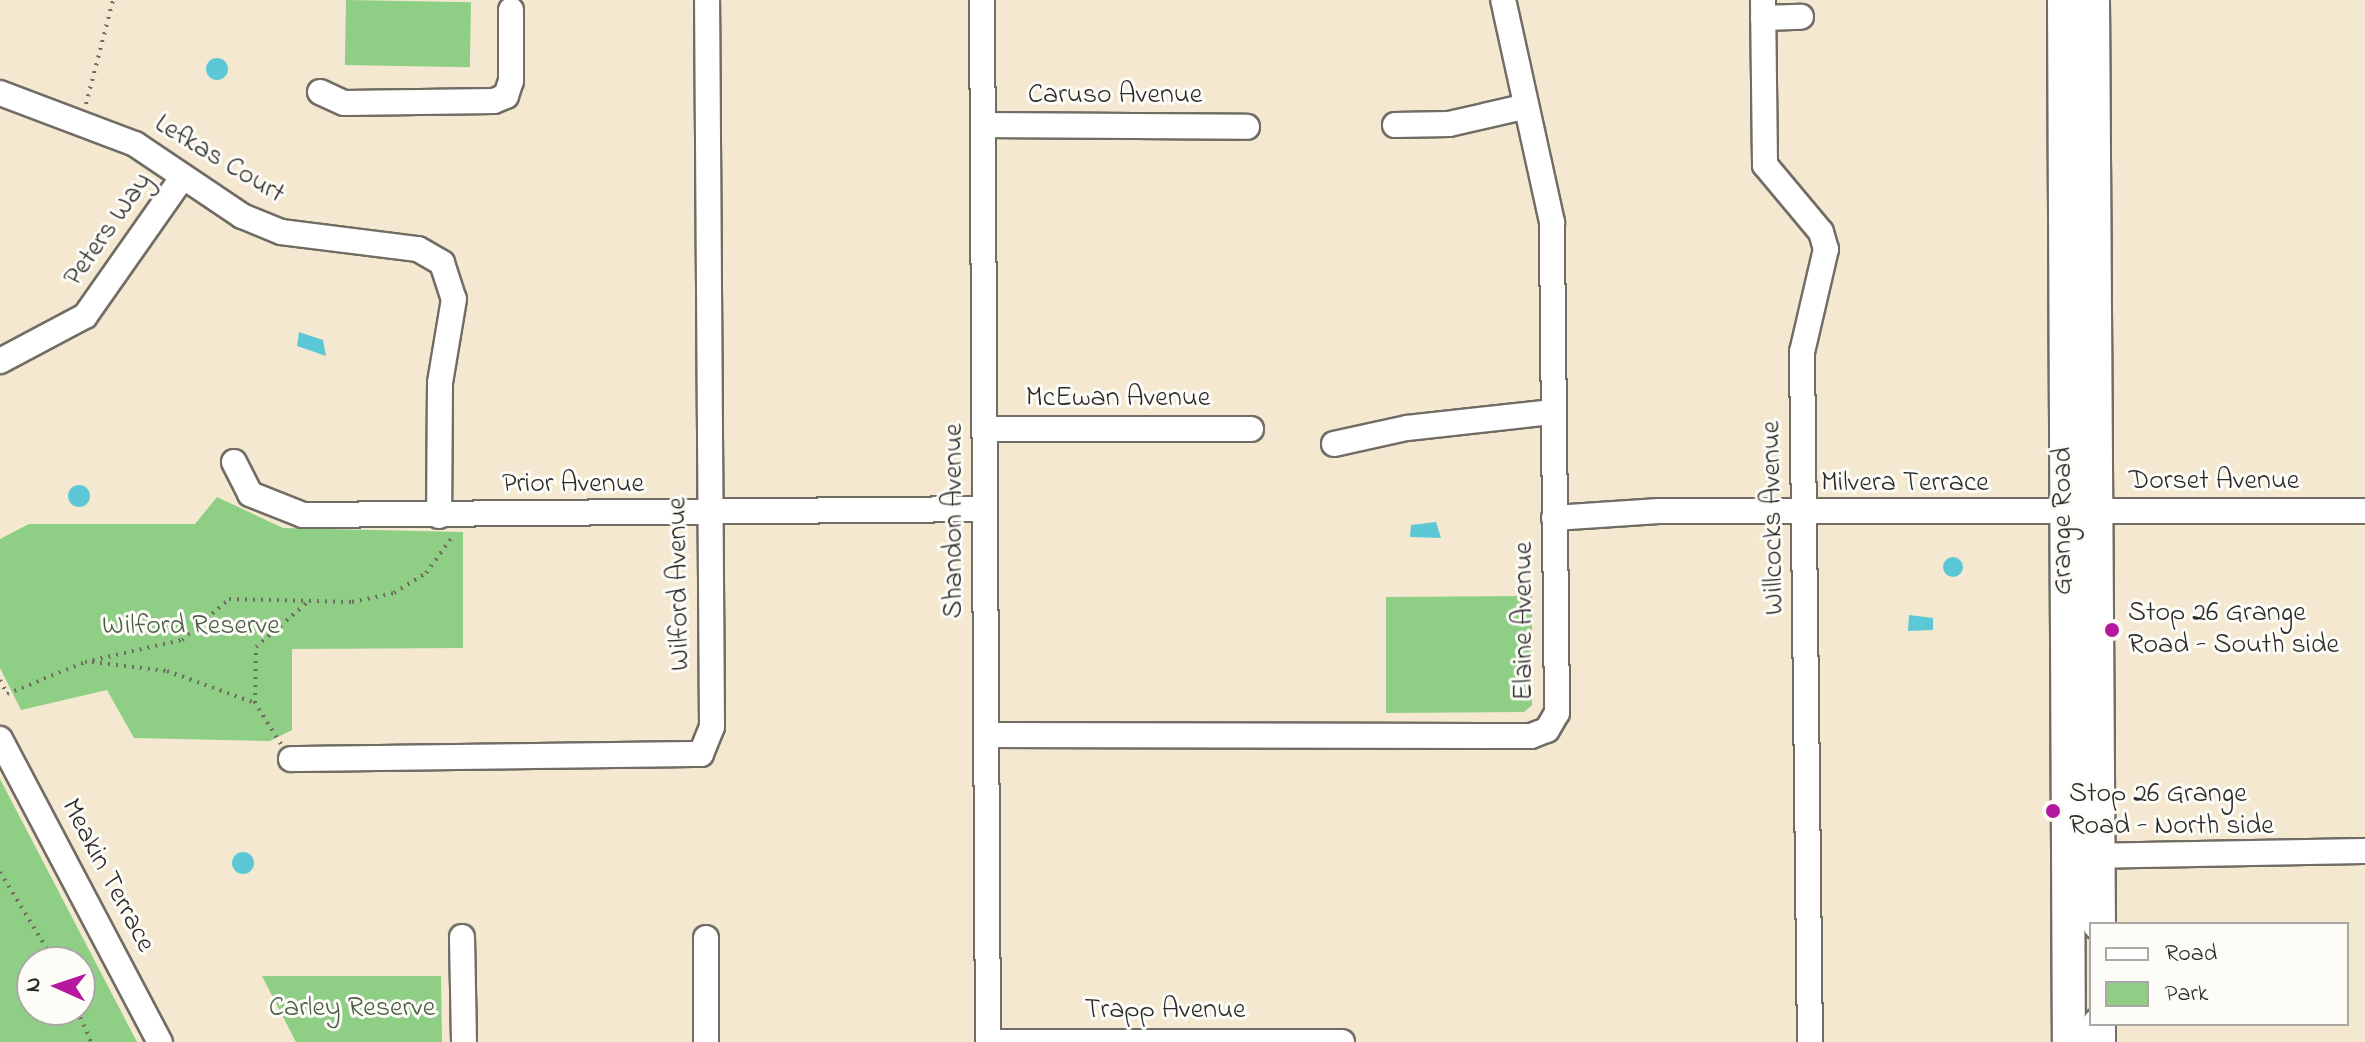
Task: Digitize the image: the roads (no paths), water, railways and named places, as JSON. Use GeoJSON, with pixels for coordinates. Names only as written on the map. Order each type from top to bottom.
{"type":"FeatureCollection","features":[{"type":"Feature","properties":{"kind":"main road","name":"Grange Road"},"geometry":{"type":"LineString","coordinates":[[2064,0],[2065,856],[2069,1042]]}},
{"type":"Feature","properties":{"kind":"main road","name":"Grange Road"},"geometry":{"type":"LineString","coordinates":[[2093,0],[2099,922]]}},
{"type":"Feature","properties":{"kind":"street","name":"Wilford Avenue"},"geometry":{"type":"LineString","coordinates":[[291,759],[701,754],[712,727],[707,0]]}},
{"type":"Feature","properties":{"kind":"street","name":"Shandon Avenue"},"geometry":{"type":"LineString","coordinates":[[982,0],[988,1042]]}},
{"type":"Feature","properties":{"kind":"street","name":"Elaine Avenue"},"geometry":{"type":"LineString","coordinates":[[986,735],[1531,736],[1547,730],[1557,713],[1552,222],[1523,107],[1503,0]]}},
{"type":"Feature","properties":{"kind":"street","name":"Willcocks Avenue"},"geometry":{"type":"LineString","coordinates":[[1801,17],[1763,9],[1765,165],[1821,232],[1826,249],[1802,352],[1810,1042]]}},
{"type":"Feature","properties":{"kind":"street"},"geometry":{"type":"LineString","coordinates":[[320,92],[344,103],[494,101],[511,81],[511,10]]}},
{"type":"Feature","properties":{"kind":"street","name":"Lefkas Court"},"geometry":{"type":"LineString","coordinates":[[0,93],[81,118],[281,232],[418,249],[442,263],[454,299],[440,383],[446,526]]}},
{"type":"Feature","properties":{"kind":"street"},"geometry":{"type":"LineString","coordinates":[[1395,125],[1449,124],[1523,107]]}},
{"type":"Feature","properties":{"kind":"street","name":"Caruso Avenue"},"geometry":{"type":"LineString","coordinates":[[983,125],[1247,127]]}},
{"type":"Feature","properties":{"kind":"street","name":"Peters Way"},"geometry":{"type":"LineString","coordinates":[[0,361],[85,316],[182,178]]}},
{"type":"Feature","properties":{"kind":"street"},"geometry":{"type":"LineString","coordinates":[[1334,444],[1407,428],[1553,412]]}},
{"type":"Feature","properties":{"kind":"street","name":"McEwan Avenue"},"geometry":{"type":"LineString","coordinates":[[985,429],[1251,429]]}},
{"type":"Feature","properties":{"kind":"street","name":"Prior Avenue"},"geometry":{"type":"LineString","coordinates":[[234,462],[250,494],[303,515],[446,526],[709,515],[985,509]]}},
{"type":"Feature","properties":{"kind":"street","name":"Dorset Avenue"},"geometry":{"type":"LineString","coordinates":[[2064,514],[2365,511]]}},
{"type":"Feature","properties":{"kind":"street","name":"Milvera Terrace"},"geometry":{"type":"LineString","coordinates":[[1554,518],[1805,513],[2064,514]]}},
{"type":"Feature","properties":{"kind":"street","name":"Meakin Terrace"},"geometry":{"type":"LineString","coordinates":[[0,739],[160,1042]]}},
{"type":"Feature","properties":{"kind":"street"},"geometry":{"type":"LineString","coordinates":[[2065,856],[2365,851]]}},
{"type":"Feature","properties":{"kind":"street"},"geometry":{"type":"LineString","coordinates":[[462,937],[464,1042]]}},
{"type":"Feature","properties":{"kind":"street"},"geometry":{"type":"LineString","coordinates":[[706,938],[706,1042]]}},
{"type":"Feature","properties":{"kind":"street","name":"Trapp Avenue"},"geometry":{"type":"LineString","coordinates":[[988,1042],[1342,1042]]}},
{"type":"Feature","properties":{"kind":"water"},"geometry":{"type":"Polygon","coordinates":[[[217,58],[225,61],[228,69],[225,77],[217,80],[209,77],[206,69],[209,61],[217,58]]]}},
{"type":"Feature","properties":{"kind":"water"},"geometry":{"type":"Polygon","coordinates":[[[299,332],[323,340],[326,356],[297,346],[299,332]]]}},
{"type":"Feature","properties":{"kind":"water"},"geometry":{"type":"Polygon","coordinates":[[[79,485],[87,488],[90,496],[87,504],[79,507],[71,504],[68,496],[71,488],[79,485]]]}},
{"type":"Feature","properties":{"kind":"water"},"geometry":{"type":"Polygon","coordinates":[[[1436,522],[1441,538],[1410,537],[1411,525],[1436,522]]]}},
{"type":"Feature","properties":{"kind":"water"},"geometry":{"type":"Polygon","coordinates":[[[1953,557],[1960,560],[1963,567],[1960,574],[1953,577],[1946,574],[1943,567],[1946,560],[1953,557]]]}},
{"type":"Feature","properties":{"kind":"water"},"geometry":{"type":"Polygon","coordinates":[[[1909,615],[1933,618],[1933,630],[1908,631],[1909,615]]]}},
{"type":"Feature","properties":{"kind":"water"},"geometry":{"type":"Polygon","coordinates":[[[243,852],[251,855],[254,863],[251,871],[243,874],[235,871],[232,863],[235,855],[243,852]]]}},
{"type":"Feature","properties":{"kind":"place","name":"Stop 26 Grange Road - South side"},"geometry":{"type":"Point","coordinates":[2112,630]}},
{"type":"Feature","properties":{"kind":"place","name":"Stop 26 Grange Road - North side"},"geometry":{"type":"Point","coordinates":[2053,811]}},
{"type":"Feature","properties":{"kind":"park label","name":"Wilford Reserve"},"geometry":{"type":"Point","coordinates":[191,627]}},
{"type":"Feature","properties":{"kind":"park label","name":"Carley Reserve"},"geometry":{"type":"Point","coordinates":[352,1009]}}]}
